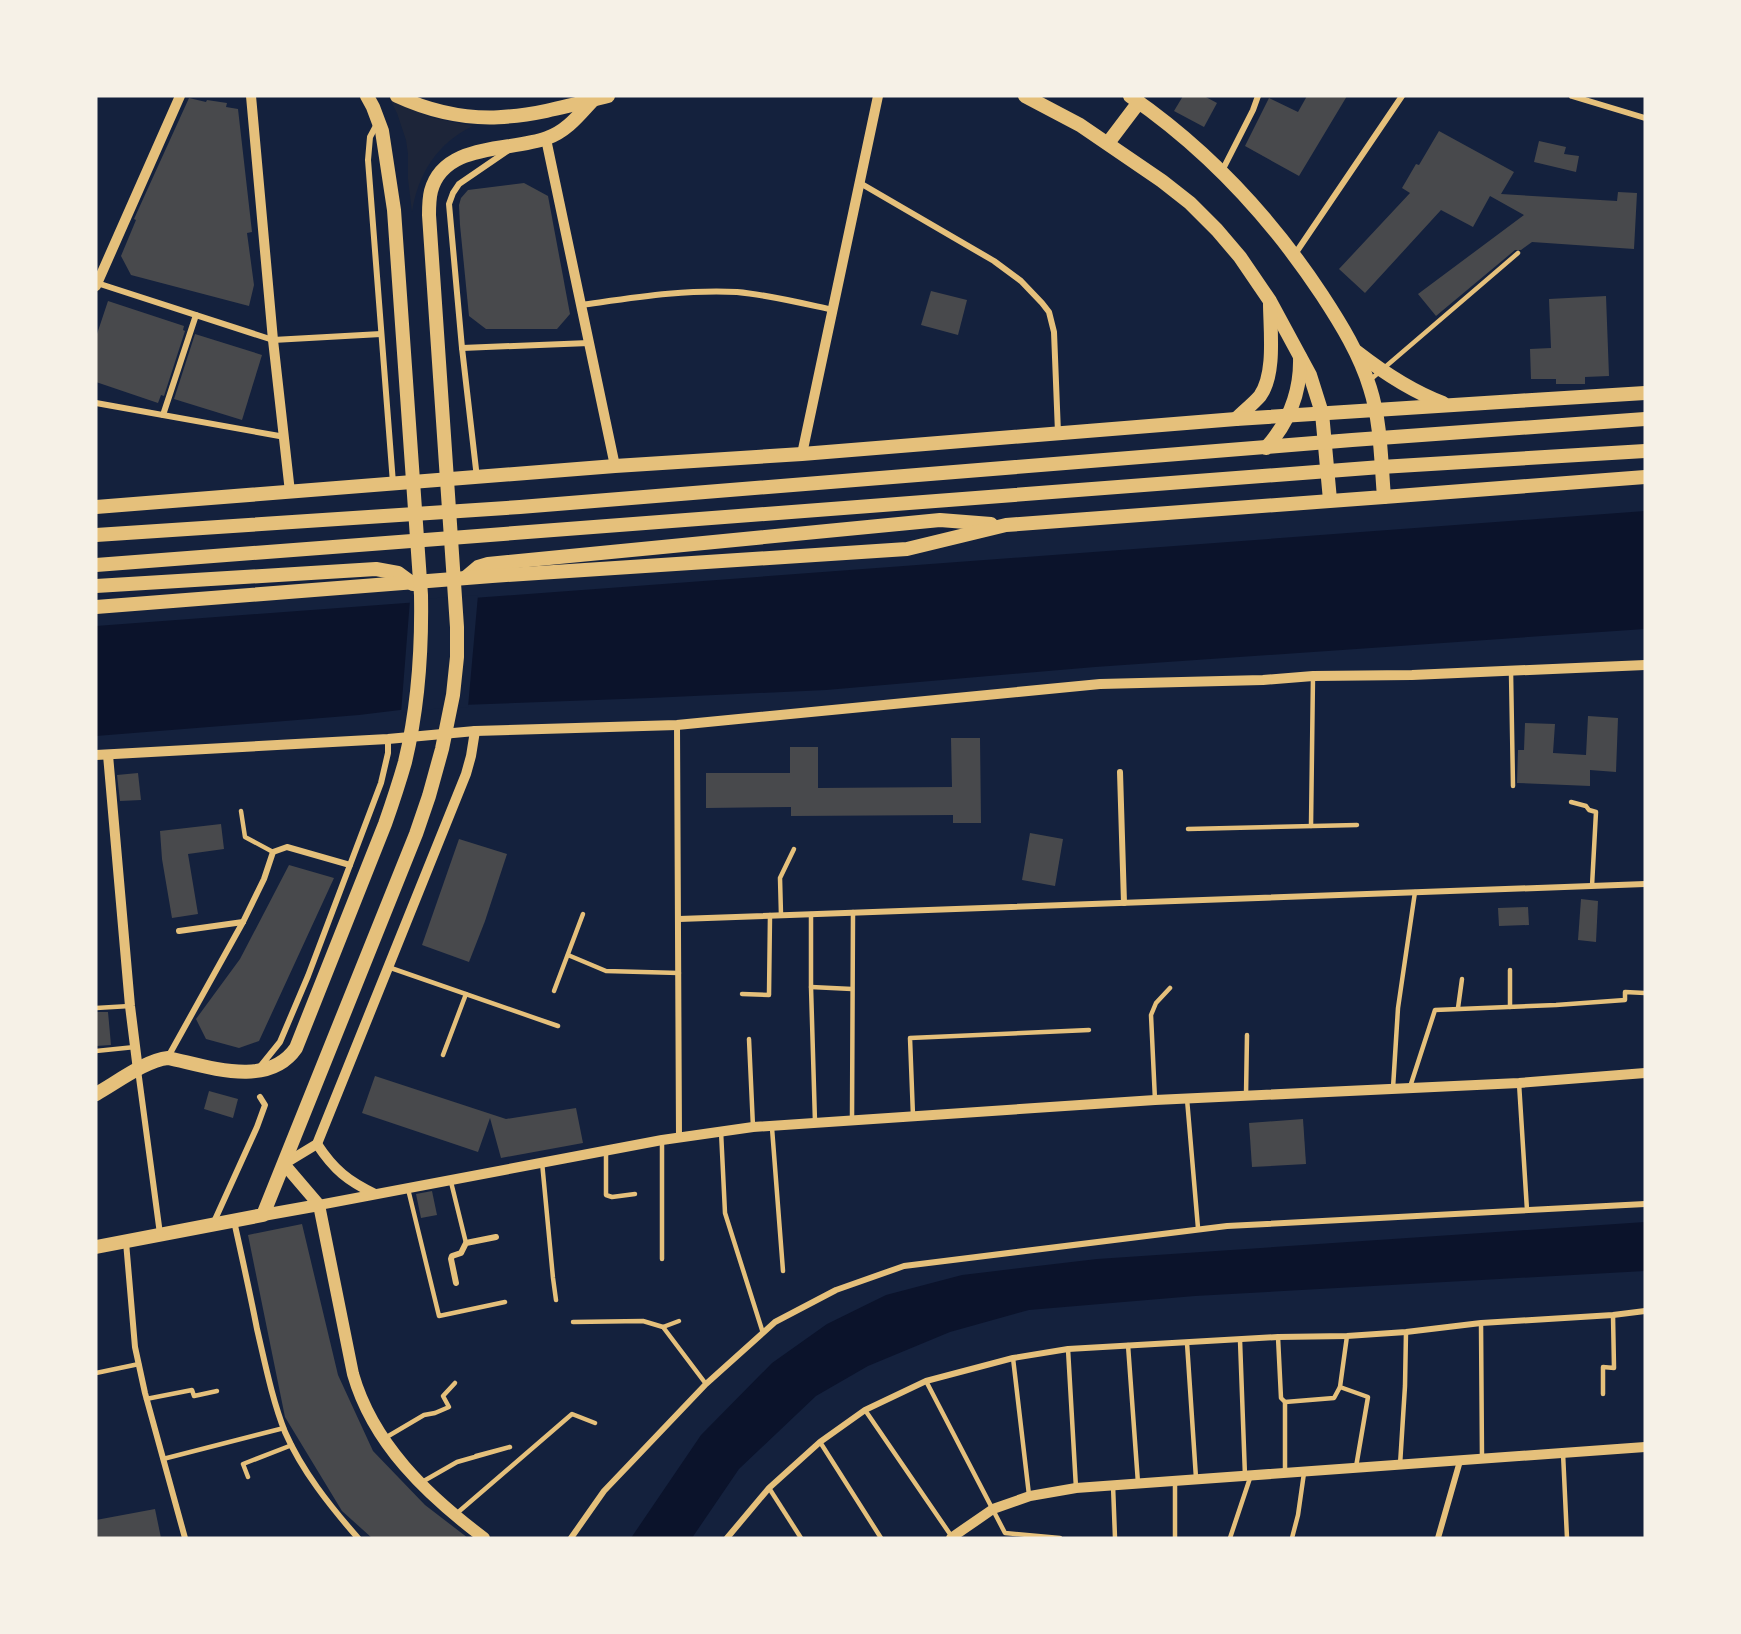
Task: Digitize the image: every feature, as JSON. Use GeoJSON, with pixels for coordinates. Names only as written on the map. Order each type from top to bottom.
{"type":"FeatureCollection","features":[{"type":"Feature","properties":{"kind":"main road"},"geometry":{"type":"LineString","coordinates":[[96,1094],[148,1063],[160,1059],[168,1058],[222,1071],[256,1071],[280,1064],[292,1054],[385,824],[398,786],[411,733],[419,665],[421,595],[394,210],[384,141],[379,121],[367,96]]}},
{"type":"Feature","properties":{"kind":"main road"},"geometry":{"type":"LineString","coordinates":[[397,96],[441,113],[477,117],[543,113],[608,96]]}},
{"type":"Feature","properties":{"kind":"main road"},"geometry":{"type":"LineString","coordinates":[[1025,96],[1071,119],[1162,181],[1211,223],[1240,257],[1270,301],[1310,375],[1322,413],[1330,500]]}},
{"type":"Feature","properties":{"kind":"main road"},"geometry":{"type":"LineString","coordinates":[[1108,143],[1137,98],[1221,172],[1247,198],[1294,255],[1330,307],[1354,350],[1368,382],[1376,410],[1384,497]]}},
{"type":"Feature","properties":{"kind":"main road"},"geometry":{"type":"LineString","coordinates":[[263,1215],[416,834],[442,749],[456,674],[457,627],[429,214],[430,193],[443,170],[454,160],[546,139],[569,126],[594,100]]}},
{"type":"Feature","properties":{"kind":"main road"},"geometry":{"type":"LineString","coordinates":[[1236,419],[1260,395],[1267,380],[1270,356],[1270,301]]}},
{"type":"Feature","properties":{"kind":"main road"},"geometry":{"type":"LineString","coordinates":[[1354,350],[1381,371],[1414,391],[1448,405]]}},
{"type":"Feature","properties":{"kind":"main road"},"geometry":{"type":"LineString","coordinates":[[1266,448],[1283,427],[1295,402],[1299,387],[1300,354]]}},
{"type":"Feature","properties":{"kind":"main road"},"geometry":{"type":"LineString","coordinates":[[96,507],[1289,415],[1645,393]]}},
{"type":"Feature","properties":{"kind":"main road"},"geometry":{"type":"LineString","coordinates":[[96,535],[520,507],[1325,442],[1645,419]]}},
{"type":"Feature","properties":{"kind":"main road"},"geometry":{"type":"LineString","coordinates":[[96,565],[1381,467],[1645,451]]}},
{"type":"Feature","properties":{"kind":"main road"},"geometry":{"type":"LineString","coordinates":[[455,592],[470,573],[488,564],[940,520],[1006,525],[1645,477]]}},
{"type":"Feature","properties":{"kind":"main road"},"geometry":{"type":"LineString","coordinates":[[96,607],[492,576],[907,549],[1006,525]]}},
{"type":"Feature","properties":{"kind":"main road"},"geometry":{"type":"LineString","coordinates":[[96,586],[376,569],[398,573],[405,577],[421,595]]}},
{"type":"Feature","properties":{"kind":"main road"},"geometry":{"type":"LineString","coordinates":[[284,1164],[319,1205],[353,1374],[359,1395],[383,1440],[419,1483],[454,1516],[484,1538]]}},
{"type":"Feature","properties":{"kind":"main road"},"geometry":{"type":"LineString","coordinates":[[96,1247],[319,1205]]}},
{"type":"Feature","properties":{"kind":"street"},"geometry":{"type":"LineString","coordinates":[[180,96],[96,284],[273,340],[381,334]]}},
{"type":"Feature","properties":{"kind":"street"},"geometry":{"type":"LineString","coordinates":[[251,96],[273,340],[290,492]]}},
{"type":"Feature","properties":{"kind":"street"},"geometry":{"type":"LineString","coordinates":[[802,454],[878,96]]}},
{"type":"Feature","properties":{"kind":"street"},"geometry":{"type":"LineString","coordinates":[[1221,172],[1258,96]]}},
{"type":"Feature","properties":{"kind":"street"},"geometry":{"type":"LineString","coordinates":[[1294,255],[1402,96]]}},
{"type":"Feature","properties":{"kind":"street"},"geometry":{"type":"LineString","coordinates":[[1572,96],[1645,118]]}},
{"type":"Feature","properties":{"kind":"street"},"geometry":{"type":"LineString","coordinates":[[379,121],[370,137],[368,160],[393,484]]}},
{"type":"Feature","properties":{"kind":"street"},"geometry":{"type":"LineString","coordinates":[[546,139],[615,466]]}},
{"type":"Feature","properties":{"kind":"street"},"geometry":{"type":"LineString","coordinates":[[477,478],[449,204],[459,184],[513,147]]}},
{"type":"Feature","properties":{"kind":"street"},"geometry":{"type":"LineString","coordinates":[[860,183],[994,261],[1021,281],[1042,303],[1049,312],[1054,332],[1058,433]]}},
{"type":"Feature","properties":{"kind":"street"},"geometry":{"type":"LineString","coordinates":[[581,305],[690,293],[737,292],[833,310]]}},
{"type":"Feature","properties":{"kind":"street"},"geometry":{"type":"LineString","coordinates":[[163,415],[196,315]]}},
{"type":"Feature","properties":{"kind":"street"},"geometry":{"type":"LineString","coordinates":[[462,348],[589,343]]}},
{"type":"Feature","properties":{"kind":"street"},"geometry":{"type":"LineString","coordinates":[[96,403],[285,437]]}},
{"type":"Feature","properties":{"kind":"street"},"geometry":{"type":"LineString","coordinates":[[96,755],[388,739],[475,731],[677,725],[1100,684],[1511,672],[1645,665]]}},
{"type":"Feature","properties":{"kind":"street"},"geometry":{"type":"LineString","coordinates":[[677,725],[679,1137]]}},
{"type":"Feature","properties":{"kind":"street"},"geometry":{"type":"LineString","coordinates":[[284,1164],[317,1144],[466,774],[475,731]]}},
{"type":"Feature","properties":{"kind":"street"},"geometry":{"type":"LineString","coordinates":[[256,1071],[280,1042],[308,976],[381,783],[388,753],[388,739]]}},
{"type":"Feature","properties":{"kind":"street"},"geometry":{"type":"LineString","coordinates":[[108,755],[130,1006],[160,1234]]}},
{"type":"Feature","properties":{"kind":"street"},"geometry":{"type":"LineString","coordinates":[[1120,772],[1124,903]]}},
{"type":"Feature","properties":{"kind":"street"},"geometry":{"type":"LineString","coordinates":[[168,1058],[243,922],[264,879],[273,852],[287,847],[350,865]]}},
{"type":"Feature","properties":{"kind":"street"},"geometry":{"type":"LineString","coordinates":[[679,919],[1645,884]]}},
{"type":"Feature","properties":{"kind":"street"},"geometry":{"type":"LineString","coordinates":[[179,931],[243,922]]}},
{"type":"Feature","properties":{"kind":"street"},"geometry":{"type":"LineString","coordinates":[[319,1205],[662,1140],[772,1125],[1155,1100],[1519,1083],[1645,1072]]}},
{"type":"Feature","properties":{"kind":"street"},"geometry":{"type":"LineString","coordinates":[[212,1224],[257,1126],[264,1105],[261,1097]]}},
{"type":"Feature","properties":{"kind":"street"},"geometry":{"type":"LineString","coordinates":[[317,1144],[339,1173],[375,1194]]}},
{"type":"Feature","properties":{"kind":"street"},"geometry":{"type":"LineString","coordinates":[[571,1538],[604,1491],[706,1384],[775,1322],[836,1290],[904,1266],[1198,1228],[1645,1204]]}},
{"type":"Feature","properties":{"kind":"street"},"geometry":{"type":"LineString","coordinates":[[234,1221],[273,1397],[284,1428],[306,1470],[330,1506],[358,1538]]}},
{"type":"Feature","properties":{"kind":"street"},"geometry":{"type":"LineString","coordinates":[[456,1283],[452,1256],[461,1253],[466,1243],[496,1237]]}},
{"type":"Feature","properties":{"kind":"street"},"geometry":{"type":"LineString","coordinates":[[126,1241],[135,1347],[146,1399],[184,1538]]}},
{"type":"Feature","properties":{"kind":"street"},"geometry":{"type":"LineString","coordinates":[[727,1538],[769,1488],[820,1442],[865,1410],[927,1381],[1013,1358],[1068,1349],[1278,1337],[1347,1336],[1645,1311]]}},
{"type":"Feature","properties":{"kind":"street"},"geometry":{"type":"LineString","coordinates":[[952,1537],[993,1509],[1030,1496],[1076,1488],[1645,1447]]}},
{"type":"Feature","properties":{"kind":"street"},"geometry":{"type":"LineString","coordinates":[[1438,1538],[1460,1461]]}},
{"type":"Feature","properties":{"kind":"lane"},"geometry":{"type":"LineString","coordinates":[[1368,382],[1518,253]]}},
{"type":"Feature","properties":{"kind":"lane"},"geometry":{"type":"LineString","coordinates":[[1511,672],[1513,786]]}},
{"type":"Feature","properties":{"kind":"lane"},"geometry":{"type":"LineString","coordinates":[[1311,826],[1313,676]]}},
{"type":"Feature","properties":{"kind":"lane"},"geometry":{"type":"LineString","coordinates":[[1571,802],[1586,806],[1589,810],[1596,812],[1592,886]]}},
{"type":"Feature","properties":{"kind":"lane"},"geometry":{"type":"LineString","coordinates":[[241,811],[244,837],[273,852]]}},
{"type":"Feature","properties":{"kind":"lane"},"geometry":{"type":"LineString","coordinates":[[1188,829],[1358,825]]}},
{"type":"Feature","properties":{"kind":"lane"},"geometry":{"type":"LineString","coordinates":[[781,915],[780,878],[795,849]]}},
{"type":"Feature","properties":{"kind":"lane"},"geometry":{"type":"LineString","coordinates":[[1393,1088],[1398,1008],[1415,892]]}},
{"type":"Feature","properties":{"kind":"lane"},"geometry":{"type":"LineString","coordinates":[[852,1119],[853,912]]}},
{"type":"Feature","properties":{"kind":"lane"},"geometry":{"type":"LineString","coordinates":[[554,991],[583,914]]}},
{"type":"Feature","properties":{"kind":"lane"},"geometry":{"type":"LineString","coordinates":[[812,914],[815,1122]]}},
{"type":"Feature","properties":{"kind":"lane"},"geometry":{"type":"LineString","coordinates":[[742,994],[769,995],[770,915]]}},
{"type":"Feature","properties":{"kind":"lane"},"geometry":{"type":"LineString","coordinates":[[568,956],[606,971],[679,973]]}},
{"type":"Feature","properties":{"kind":"lane"},"geometry":{"type":"LineString","coordinates":[[388,967],[558,1026]]}},
{"type":"Feature","properties":{"kind":"lane"},"geometry":{"type":"LineString","coordinates":[[1510,970],[1510,1007]]}},
{"type":"Feature","properties":{"kind":"lane"},"geometry":{"type":"LineString","coordinates":[[1458,1008],[1462,979]]}},
{"type":"Feature","properties":{"kind":"lane"},"geometry":{"type":"LineString","coordinates":[[812,987],[852,989]]}},
{"type":"Feature","properties":{"kind":"lane"},"geometry":{"type":"LineString","coordinates":[[1155,1100],[1151,1015],[1156,1003],[1170,988]]}},
{"type":"Feature","properties":{"kind":"lane"},"geometry":{"type":"LineString","coordinates":[[1410,1087],[1435,1010],[1625,1000],[1625,992],[1645,993]]}},
{"type":"Feature","properties":{"kind":"lane"},"geometry":{"type":"LineString","coordinates":[[442,1055],[466,994]]}},
{"type":"Feature","properties":{"kind":"lane"},"geometry":{"type":"LineString","coordinates":[[96,1008],[130,1006]]}},
{"type":"Feature","properties":{"kind":"lane"},"geometry":{"type":"LineString","coordinates":[[913,1116],[910,1038],[1089,1030]]}},
{"type":"Feature","properties":{"kind":"lane"},"geometry":{"type":"LineString","coordinates":[[1246,1096],[1247,1035]]}},
{"type":"Feature","properties":{"kind":"lane"},"geometry":{"type":"LineString","coordinates":[[749,1039],[753,1127]]}},
{"type":"Feature","properties":{"kind":"lane"},"geometry":{"type":"LineString","coordinates":[[96,1051],[135,1047]]}},
{"type":"Feature","properties":{"kind":"lane"},"geometry":{"type":"LineString","coordinates":[[1519,1083],[1527,1210]]}},
{"type":"Feature","properties":{"kind":"lane"},"geometry":{"type":"LineString","coordinates":[[1187,1100],[1198,1228]]}},
{"type":"Feature","properties":{"kind":"lane"},"geometry":{"type":"LineString","coordinates":[[772,1125],[783,1271]]}},
{"type":"Feature","properties":{"kind":"lane"},"geometry":{"type":"LineString","coordinates":[[721,1131],[725,1213],[763,1334]]}},
{"type":"Feature","properties":{"kind":"lane"},"geometry":{"type":"LineString","coordinates":[[662,1140],[662,1259]]}},
{"type":"Feature","properties":{"kind":"lane"},"geometry":{"type":"LineString","coordinates":[[606,1150],[606,1195],[612,1197],[636,1194]]}},
{"type":"Feature","properties":{"kind":"lane"},"geometry":{"type":"LineString","coordinates":[[542,1162],[556,1300]]}},
{"type":"Feature","properties":{"kind":"lane"},"geometry":{"type":"LineString","coordinates":[[450,1179],[466,1243]]}},
{"type":"Feature","properties":{"kind":"lane"},"geometry":{"type":"LineString","coordinates":[[408,1189],[439,1316],[505,1302]]}},
{"type":"Feature","properties":{"kind":"lane"},"geometry":{"type":"LineString","coordinates":[[1603,1394],[1603,1367],[1614,1368],[1613,1315]]}},
{"type":"Feature","properties":{"kind":"lane"},"geometry":{"type":"LineString","coordinates":[[573,1322],[643,1321],[663,1327],[706,1384]]}},
{"type":"Feature","properties":{"kind":"lane"},"geometry":{"type":"LineString","coordinates":[[663,1327],[679,1321]]}},
{"type":"Feature","properties":{"kind":"lane"},"geometry":{"type":"LineString","coordinates":[[1481,1323],[1482,1459]]}},
{"type":"Feature","properties":{"kind":"lane"},"geometry":{"type":"LineString","coordinates":[[1400,1465],[1406,1386],[1406,1332]]}},
{"type":"Feature","properties":{"kind":"lane"},"geometry":{"type":"LineString","coordinates":[[1285,1402],[1334,1398],[1340,1387],[1347,1336]]}},
{"type":"Feature","properties":{"kind":"lane"},"geometry":{"type":"LineString","coordinates":[[1278,1337],[1281,1398],[1285,1402],[1285,1472]]}},
{"type":"Feature","properties":{"kind":"lane"},"geometry":{"type":"LineString","coordinates":[[1230,1538],[1248,1475],[1240,1340]]}},
{"type":"Feature","properties":{"kind":"lane"},"geometry":{"type":"LineString","coordinates":[[1187,1343],[1196,1478]]}},
{"type":"Feature","properties":{"kind":"lane"},"geometry":{"type":"LineString","coordinates":[[1128,1345],[1138,1483]]}},
{"type":"Feature","properties":{"kind":"lane"},"geometry":{"type":"LineString","coordinates":[[1068,1349],[1076,1488]]}},
{"type":"Feature","properties":{"kind":"lane"},"geometry":{"type":"LineString","coordinates":[[1013,1358],[1030,1496]]}},
{"type":"Feature","properties":{"kind":"lane"},"geometry":{"type":"LineString","coordinates":[[96,1373],[139,1364]]}},
{"type":"Feature","properties":{"kind":"lane"},"geometry":{"type":"LineString","coordinates":[[927,1381],[1005,1533],[1059,1538]]}},
{"type":"Feature","properties":{"kind":"lane"},"geometry":{"type":"LineString","coordinates":[[383,1440],[424,1416],[449,1407],[443,1396],[455,1383]]}},
{"type":"Feature","properties":{"kind":"lane"},"geometry":{"type":"LineString","coordinates":[[1340,1387],[1368,1397],[1356,1467]]}},
{"type":"Feature","properties":{"kind":"lane"},"geometry":{"type":"LineString","coordinates":[[146,1399],[192,1390],[194,1396],[217,1392]]}},
{"type":"Feature","properties":{"kind":"lane"},"geometry":{"type":"LineString","coordinates":[[865,1410],[952,1537]]}},
{"type":"Feature","properties":{"kind":"lane"},"geometry":{"type":"LineString","coordinates":[[454,1516],[572,1414],[595,1423]]}},
{"type":"Feature","properties":{"kind":"lane"},"geometry":{"type":"LineString","coordinates":[[163,1459],[284,1428]]}},
{"type":"Feature","properties":{"kind":"lane"},"geometry":{"type":"LineString","coordinates":[[820,1442],[881,1538]]}},
{"type":"Feature","properties":{"kind":"lane"},"geometry":{"type":"LineString","coordinates":[[248,1477],[243,1464],[292,1445]]}},
{"type":"Feature","properties":{"kind":"lane"},"geometry":{"type":"LineString","coordinates":[[419,1483],[457,1462],[510,1447],[476,1456]]}},
{"type":"Feature","properties":{"kind":"lane"},"geometry":{"type":"LineString","coordinates":[[1563,1453],[1568,1538]]}},
{"type":"Feature","properties":{"kind":"lane"},"geometry":{"type":"LineString","coordinates":[[1292,1538],[1298,1515],[1304,1470]]}},
{"type":"Feature","properties":{"kind":"lane"},"geometry":{"type":"LineString","coordinates":[[1175,1480],[1175,1538]]}},
{"type":"Feature","properties":{"kind":"lane"},"geometry":{"type":"LineString","coordinates":[[1113,1485],[1115,1538]]}},
{"type":"Feature","properties":{"kind":"lane"},"geometry":{"type":"LineString","coordinates":[[769,1488],[801,1538]]}},
{"type":"Feature","properties":{"kind":"shaded area"},"geometry":{"type":"Polygon","coordinates":[[[391,101],[433,118],[473,126],[449,141],[431,161],[419,185],[412,212],[406,140],[391,101]]]}},
{"type":"Feature","properties":{"kind":"shaded area"},"geometry":{"type":"Polygon","coordinates":[[[1645,511],[1645,629],[1095,667],[826,690],[433,706],[359,715],[96,736],[96,626],[1645,511]]]}},
{"type":"Feature","properties":{"kind":"shaded area"},"geometry":{"type":"Polygon","coordinates":[[[1645,1222],[1645,1271],[1195,1296],[1029,1310],[950,1332],[868,1366],[816,1396],[739,1469],[692,1538],[631,1538],[701,1435],[772,1363],[827,1324],[886,1295],[962,1275],[1097,1259],[1645,1222]]]}},
{"type":"Feature","properties":{"kind":"pier"},"geometry":{"type":"Polygon","coordinates":[[[478,595],[468,707],[401,713],[410,600],[478,595]]]}},
{"type":"Feature","properties":{"kind":"building"},"geometry":{"type":"Polygon","coordinates":[[[1183,96],[1204,96],[1217,103],[1204,127],[1174,111],[1183,96]]]}},
{"type":"Feature","properties":{"kind":"building"},"geometry":{"type":"Polygon","coordinates":[[[1307,96],[1347,96],[1299,176],[1245,146],[1269,98],[1298,112],[1307,96]]]}},
{"type":"Feature","properties":{"kind":"building"},"geometry":{"type":"Polygon","coordinates":[[[189,98],[227,103],[226,107],[238,109],[252,232],[247,233],[254,285],[249,306],[131,275],[121,256],[136,220],[134,219],[189,98]]]}},
{"type":"Feature","properties":{"kind":"building"},"geometry":{"type":"Polygon","coordinates":[[[1439,131],[1514,172],[1501,194],[1617,201],[1618,192],[1637,193],[1634,249],[1532,242],[1521,250],[1515,250],[1436,316],[1418,294],[1524,215],[1490,196],[1473,227],[1441,210],[1365,293],[1339,269],[1410,193],[1402,188],[1439,131]]]}},
{"type":"Feature","properties":{"kind":"building"},"geometry":{"type":"Polygon","coordinates":[[[1539,141],[1566,147],[1564,154],[1579,156],[1576,172],[1534,162],[1539,141]]]}},
{"type":"Feature","properties":{"kind":"building"},"geometry":{"type":"Polygon","coordinates":[[[524,183],[548,196],[570,314],[557,329],[486,329],[469,316],[459,205],[461,198],[468,190],[524,183]]]}},
{"type":"Feature","properties":{"kind":"building"},"geometry":{"type":"Polygon","coordinates":[[[931,291],[967,300],[958,335],[921,325],[931,291]]]}},
{"type":"Feature","properties":{"kind":"building"},"geometry":{"type":"Polygon","coordinates":[[[1606,296],[1609,376],[1585,377],[1585,384],[1556,384],[1556,379],[1531,379],[1530,349],[1551,348],[1549,299],[1606,296]]]}},
{"type":"Feature","properties":{"kind":"building"},"geometry":{"type":"Polygon","coordinates":[[[108,301],[184,326],[185,331],[164,396],[161,395],[158,403],[96,382],[96,337],[108,301]]]}},
{"type":"Feature","properties":{"kind":"building"},"geometry":{"type":"Polygon","coordinates":[[[195,334],[262,355],[242,420],[174,399],[195,334]]]}},
{"type":"Feature","properties":{"kind":"building"},"geometry":{"type":"Polygon","coordinates":[[[1588,716],[1618,718],[1616,772],[1590,770],[1590,786],[1517,783],[1518,750],[1524,750],[1525,723],[1555,724],[1553,753],[1586,755],[1588,716]]]}},
{"type":"Feature","properties":{"kind":"building"},"geometry":{"type":"Polygon","coordinates":[[[951,738],[980,738],[981,823],[953,823],[953,815],[791,816],[791,807],[706,808],[706,773],[790,773],[790,747],[818,747],[818,788],[952,787],[951,738]]]}},
{"type":"Feature","properties":{"kind":"building"},"geometry":{"type":"Polygon","coordinates":[[[138,773],[141,800],[120,801],[117,775],[138,773]]]}},
{"type":"Feature","properties":{"kind":"building"},"geometry":{"type":"Polygon","coordinates":[[[221,824],[224,849],[188,854],[198,914],[172,918],[162,859],[160,831],[221,824]]]}},
{"type":"Feature","properties":{"kind":"building"},"geometry":{"type":"Polygon","coordinates":[[[1030,833],[1063,839],[1055,886],[1022,880],[1030,833]]]}},
{"type":"Feature","properties":{"kind":"building"},"geometry":{"type":"Polygon","coordinates":[[[459,839],[507,854],[469,962],[422,945],[459,839]]]}},
{"type":"Feature","properties":{"kind":"building"},"geometry":{"type":"Polygon","coordinates":[[[289,865],[334,878],[259,1041],[239,1048],[206,1039],[196,1019],[240,959],[289,865]]]}},
{"type":"Feature","properties":{"kind":"building"},"geometry":{"type":"Polygon","coordinates":[[[1581,899],[1598,901],[1596,942],[1578,940],[1581,899]]]}},
{"type":"Feature","properties":{"kind":"building"},"geometry":{"type":"Polygon","coordinates":[[[1528,907],[1529,925],[1499,926],[1498,908],[1528,907]]]}},
{"type":"Feature","properties":{"kind":"building"},"geometry":{"type":"Polygon","coordinates":[[[96,1012],[108,1012],[111,1045],[96,1046],[96,1012]]]}},
{"type":"Feature","properties":{"kind":"building"},"geometry":{"type":"Polygon","coordinates":[[[375,1076],[506,1119],[576,1108],[583,1143],[501,1158],[490,1118],[478,1152],[362,1113],[375,1076]]]}},
{"type":"Feature","properties":{"kind":"building"},"geometry":{"type":"Polygon","coordinates":[[[209,1091],[238,1099],[233,1118],[204,1109],[209,1091]]]}},
{"type":"Feature","properties":{"kind":"building"},"geometry":{"type":"Polygon","coordinates":[[[1303,1119],[1306,1164],[1252,1167],[1249,1123],[1303,1119]]]}},
{"type":"Feature","properties":{"kind":"building"},"geometry":{"type":"Polygon","coordinates":[[[432,1191],[437,1215],[421,1218],[416,1194],[432,1191]]]}},
{"type":"Feature","properties":{"kind":"building"},"geometry":{"type":"Polygon","coordinates":[[[302,1224],[338,1375],[373,1451],[425,1505],[468,1538],[372,1538],[342,1511],[285,1417],[248,1235],[302,1224]]]}},
{"type":"Feature","properties":{"kind":"building"},"geometry":{"type":"Polygon","coordinates":[[[155,1509],[161,1538],[96,1538],[96,1520],[155,1509]]]}}]}
